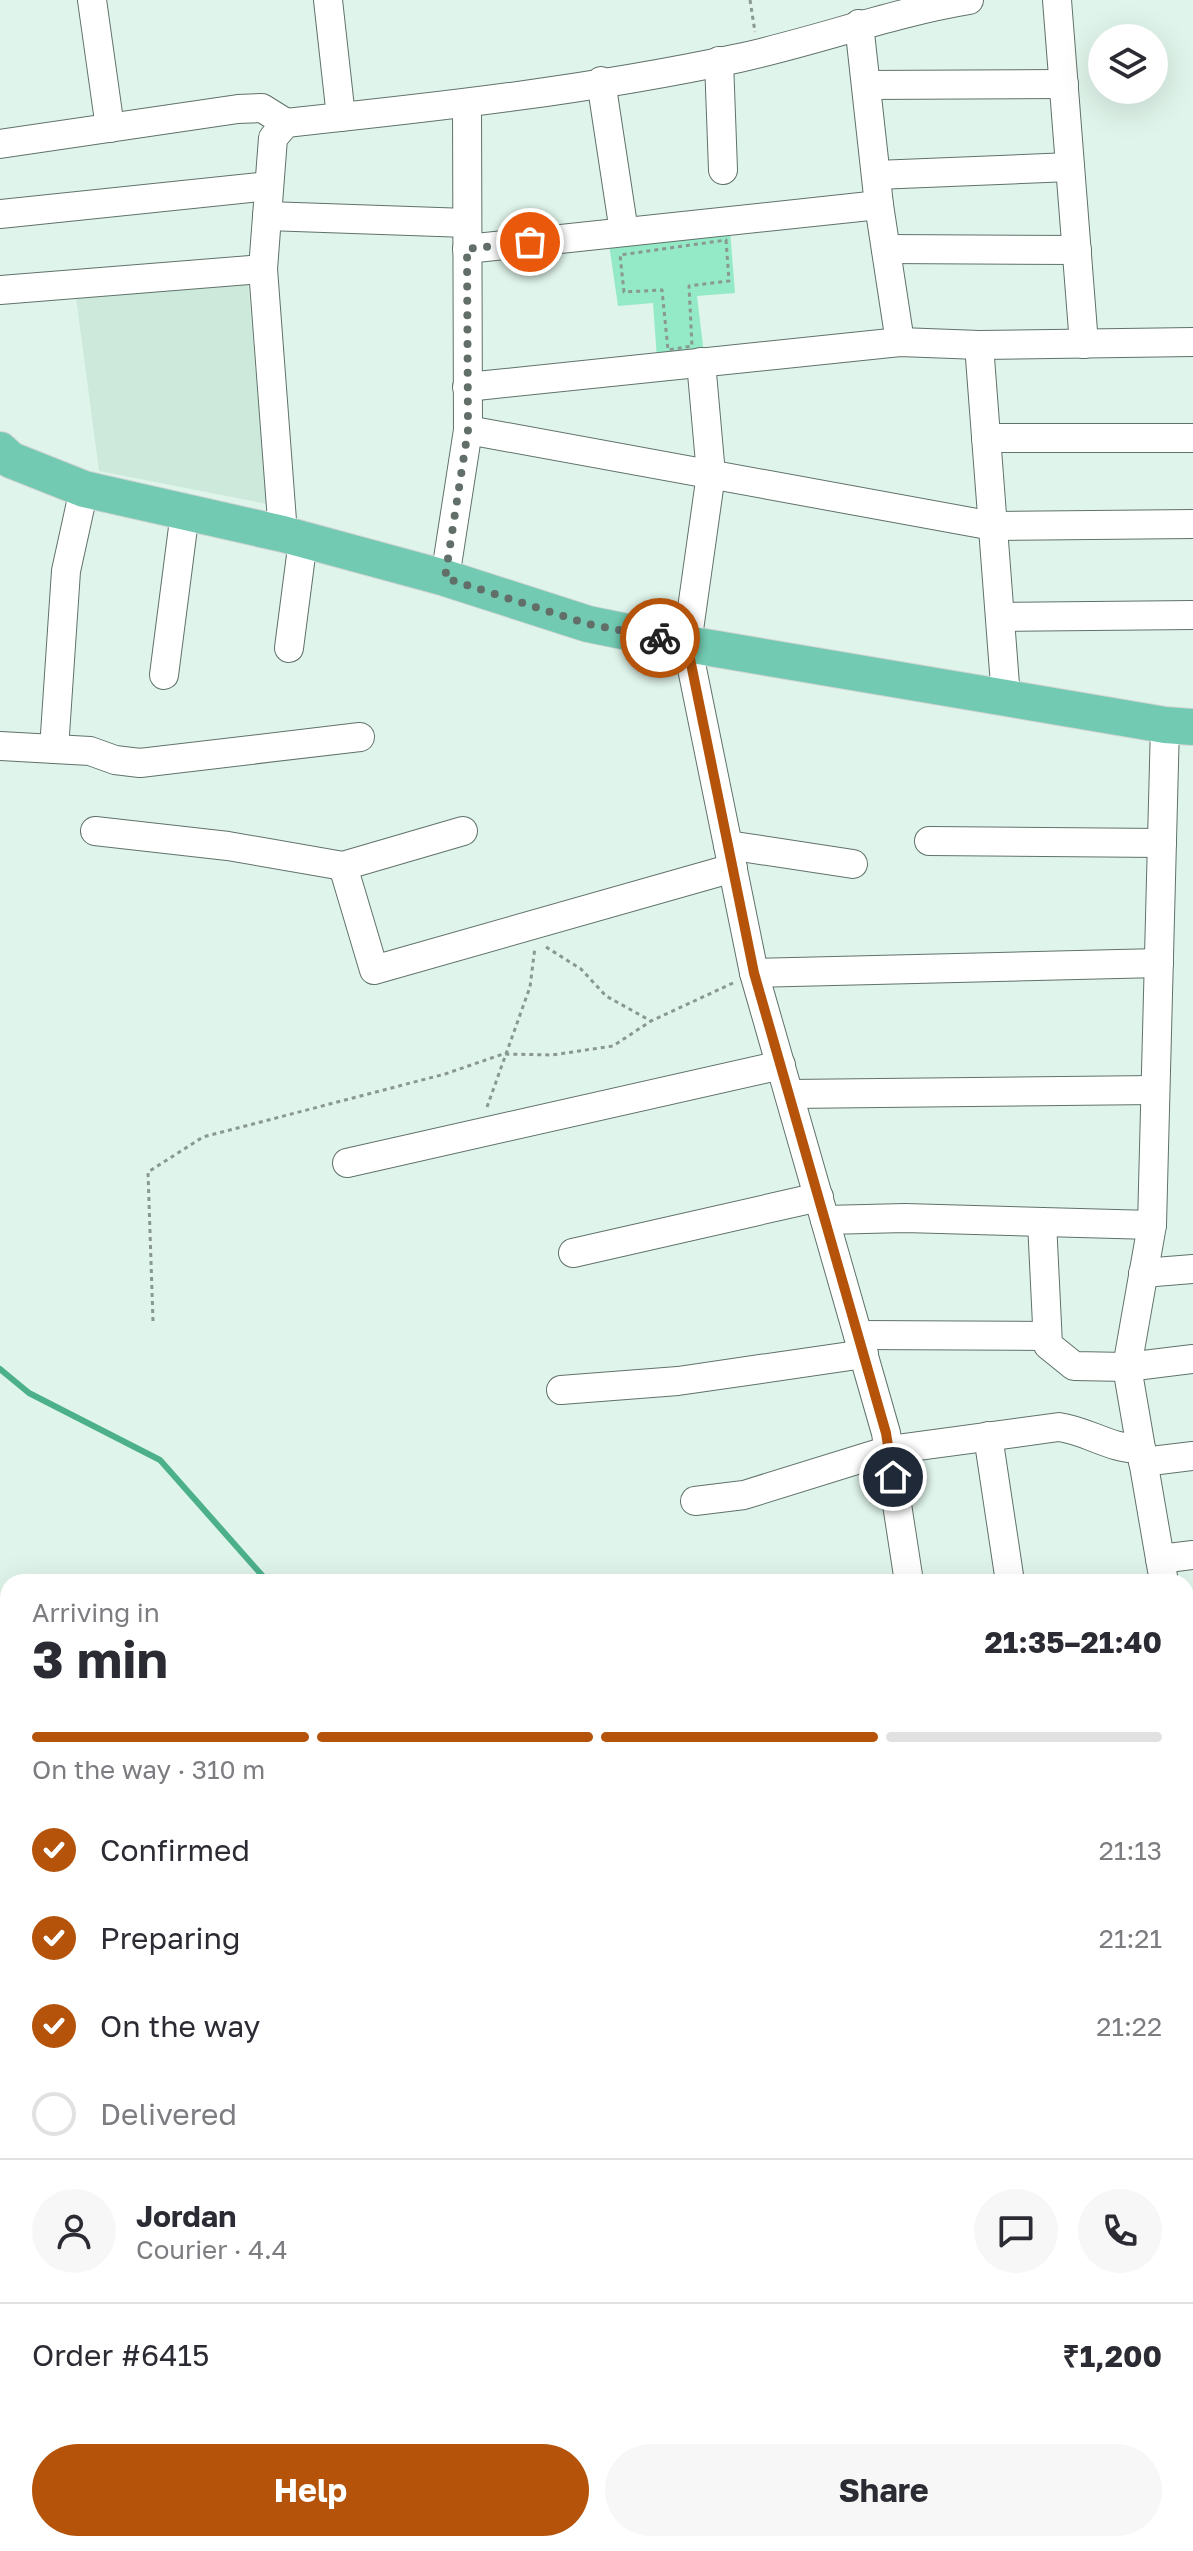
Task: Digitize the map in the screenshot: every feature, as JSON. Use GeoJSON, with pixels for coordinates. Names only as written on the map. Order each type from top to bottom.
{"type":"FeatureCollection","features":[{"type":"Feature","properties":{"kind":"main road"},"geometry":{"type":"LineString","coordinates":[[4,462],[84,489],[293,537],[445,578],[588,624],[687,644],[1179,726]]}},
{"type":"Feature","properties":{"kind":"street"},"geometry":{"type":"LineString","coordinates":[[92,0],[110,128]]}},
{"type":"Feature","properties":{"kind":"street"},"geometry":{"type":"LineString","coordinates":[[328,0],[341,117]]}},
{"type":"Feature","properties":{"kind":"street"},"geometry":{"type":"LineString","coordinates":[[0,144],[262,108],[286,123],[467,104],[719,61],[913,9],[969,0]]}},
{"type":"Feature","properties":{"kind":"street"},"geometry":{"type":"LineString","coordinates":[[1057,0],[1084,344]]}},
{"type":"Feature","properties":{"kind":"street"},"geometry":{"type":"LineString","coordinates":[[859,24],[879,205],[900,342]]}},
{"type":"Feature","properties":{"kind":"street"},"geometry":{"type":"LineString","coordinates":[[719,61],[723,170]]}},
{"type":"Feature","properties":{"kind":"street"},"geometry":{"type":"LineString","coordinates":[[601,81],[624,232]]}},
{"type":"Feature","properties":{"kind":"street"},"geometry":{"type":"LineString","coordinates":[[866,85],[1064,84]]}},
{"type":"Feature","properties":{"kind":"street"},"geometry":{"type":"LineString","coordinates":[[445,578],[468,430],[467,104]]}},
{"type":"Feature","properties":{"kind":"street"},"geometry":{"type":"LineString","coordinates":[[286,123],[273,138],[263,269],[293,537],[289,648]]}},
{"type":"Feature","properties":{"kind":"street"},"geometry":{"type":"LineString","coordinates":[[876,175],[1070,167]]}},
{"type":"Feature","properties":{"kind":"street"},"geometry":{"type":"LineString","coordinates":[[0,214],[269,186]]}},
{"type":"Feature","properties":{"kind":"street"},"geometry":{"type":"LineString","coordinates":[[267,216],[467,236],[624,232],[879,205]]}},
{"type":"Feature","properties":{"kind":"street"},"geometry":{"type":"LineString","coordinates":[[886,249],[1077,250]]}},
{"type":"Feature","properties":{"kind":"street"},"geometry":{"type":"LineString","coordinates":[[0,290],[263,269]]}},
{"type":"Feature","properties":{"kind":"street"},"geometry":{"type":"LineString","coordinates":[[467,387],[900,342],[979,345],[1193,342]]}},
{"type":"Feature","properties":{"kind":"street"},"geometry":{"type":"LineString","coordinates":[[979,345],[1006,698]]}},
{"type":"Feature","properties":{"kind":"street"},"geometry":{"type":"LineString","coordinates":[[701,362],[711,474],[687,644],[754,973],[889,1450],[908,1574]]}},
{"type":"Feature","properties":{"kind":"street"},"geometry":{"type":"LineString","coordinates":[[468,430],[993,526],[1193,524]]}},
{"type":"Feature","properties":{"kind":"street"},"geometry":{"type":"LineString","coordinates":[[986,438],[1193,438]]}},
{"type":"Feature","properties":{"kind":"street"},"geometry":{"type":"LineString","coordinates":[[54,749],[66,571],[84,489]]}},
{"type":"Feature","properties":{"kind":"street"},"geometry":{"type":"LineString","coordinates":[[164,675],[185,512]]}},
{"type":"Feature","properties":{"kind":"street"},"geometry":{"type":"LineString","coordinates":[[1000,617],[1193,615]]}},
{"type":"Feature","properties":{"kind":"street"},"geometry":{"type":"LineString","coordinates":[[1179,726],[1162,843],[1152,1225],[1127,1367],[1162,1571],[1193,1555]]}},
{"type":"Feature","properties":{"kind":"street"},"geometry":{"type":"LineString","coordinates":[[0,746],[90,751],[115,760],[140,763],[360,737]]}},
{"type":"Feature","properties":{"kind":"street"},"geometry":{"type":"LineString","coordinates":[[95,831],[228,846],[343,866],[463,831]]}},
{"type":"Feature","properties":{"kind":"street"},"geometry":{"type":"LineString","coordinates":[[929,841],[1162,843]]}},
{"type":"Feature","properties":{"kind":"street"},"geometry":{"type":"LineString","coordinates":[[343,866],[374,970],[731,857],[853,864]]}},
{"type":"Feature","properties":{"kind":"street"},"geometry":{"type":"LineString","coordinates":[[754,973],[1159,963]]}},
{"type":"Feature","properties":{"kind":"street"},"geometry":{"type":"LineString","coordinates":[[347,1163],[781,1065]]}},
{"type":"Feature","properties":{"kind":"street"},"geometry":{"type":"LineString","coordinates":[[789,1094],[1155,1090]]}},
{"type":"Feature","properties":{"kind":"street"},"geometry":{"type":"LineString","coordinates":[[573,1253],[822,1208],[905,1218],[1152,1225]]}},
{"type":"Feature","properties":{"kind":"street"},"geometry":{"type":"LineString","coordinates":[[1042,1222],[1048,1345],[1074,1366],[1127,1367],[1193,1359]]}},
{"type":"Feature","properties":{"kind":"street"},"geometry":{"type":"LineString","coordinates":[[1143,1273],[1193,1269]]}},
{"type":"Feature","properties":{"kind":"street"},"geometry":{"type":"LineString","coordinates":[[561,1390],[678,1381],[861,1345],[1047,1336]]}},
{"type":"Feature","properties":{"kind":"street"},"geometry":{"type":"LineString","coordinates":[[695,1501],[744,1495],[889,1450],[1059,1427],[1077,1429],[1114,1447],[1142,1456],[1193,1456]]}},
{"type":"Feature","properties":{"kind":"street"},"geometry":{"type":"LineString","coordinates":[[988,1436],[1009,1574]]}},
{"type":"Feature","properties":{"kind":"path"},"geometry":{"type":"LineString","coordinates":[[750,0],[759,52]]}},
{"type":"Feature","properties":{"kind":"path"},"geometry":{"type":"LineString","coordinates":[[726,240],[729,281],[689,286],[692,346],[668,350],[662,290],[624,292],[620,255],[726,240]]}},
{"type":"Feature","properties":{"kind":"path"},"geometry":{"type":"LineString","coordinates":[[479,1133],[503,1054],[530,987],[536,940],[581,969],[606,996],[651,1021]]}},
{"type":"Feature","properties":{"kind":"path"},"geometry":{"type":"LineString","coordinates":[[153,1321],[148,1172],[203,1137],[445,1074],[503,1054],[552,1055],[613,1046],[651,1021],[754,973]]}},
{"type":"Feature","properties":{"kind":"shaded area"},"geometry":{"type":"Polygon","coordinates":[[[248,283],[267,504],[99,471],[76,297],[248,283]]]}},
{"type":"Feature","properties":{"kind":"green space"},"geometry":{"type":"Polygon","coordinates":[[[730,230],[735,293],[697,296],[704,354],[657,359],[653,303],[618,306],[609,244],[730,230]]]}},
{"type":"Feature","properties":{"kind":"waterway"},"geometry":{"type":"LineString","coordinates":[[0,1369],[29,1393],[160,1460],[261,1574]]}},
{"type":"Feature","properties":{"kind":"way so far"},"geometry":{"type":"LineString","coordinates":[[530,242],[467,249],[468,430],[445,578],[588,624],[660,638]]}},
{"type":"Feature","properties":{"kind":"route"},"geometry":{"type":"LineString","coordinates":[[660,638],[687,644],[754,973],[886,1433],[893,1477]]}}]}
